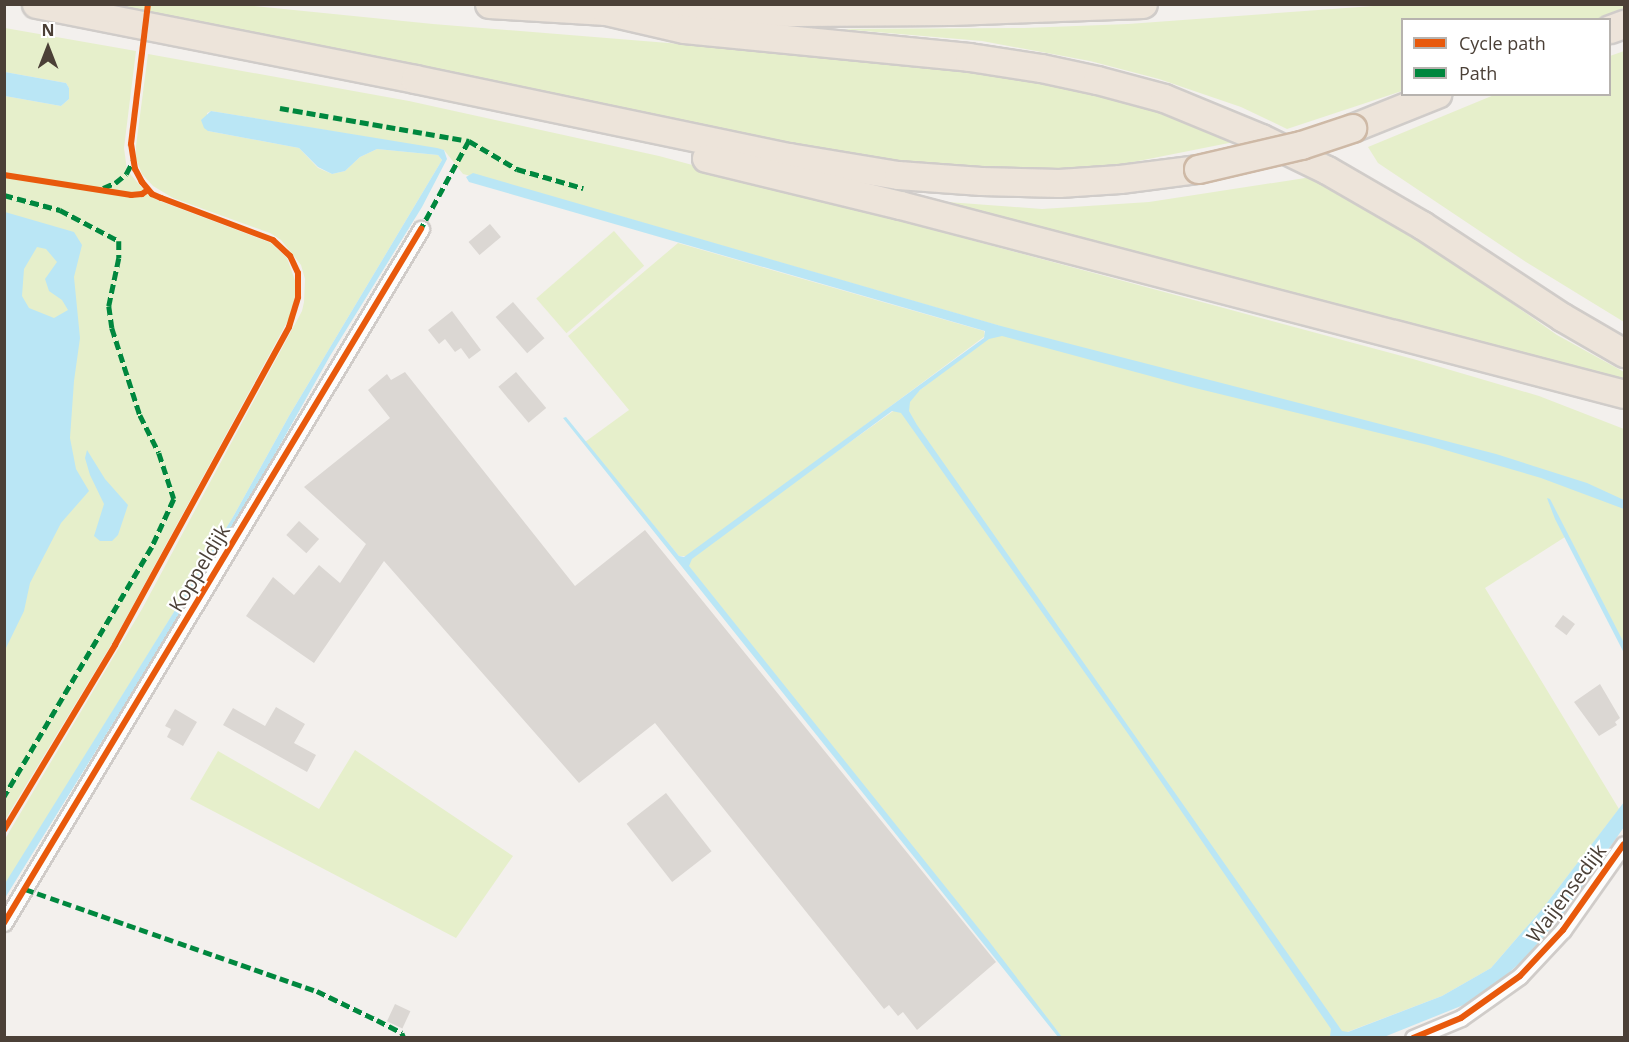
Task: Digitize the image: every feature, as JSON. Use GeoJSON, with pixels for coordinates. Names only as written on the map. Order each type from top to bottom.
{"type":"FeatureCollection","features":[{"type":"Feature","properties":{"kind":"highway"},"geometry":{"type":"LineString","coordinates":[[36,4],[403,76],[789,157],[898,175],[946,179],[1059,183],[1120,179],[1198,169],[1301,145],[1352,128],[1432,96]]}},
{"type":"Feature","properties":{"kind":"highway"},"geometry":{"type":"LineString","coordinates":[[489,4],[606,12],[950,11],[1143,4]]}},
{"type":"Feature","properties":{"kind":"highway"},"geometry":{"type":"LineString","coordinates":[[606,12],[684,29],[969,57],[1097,80],[1164,98],[1261,138],[1335,174],[1422,225],[1562,317],[1624,353]]}},
{"type":"Feature","properties":{"kind":"highway"},"geometry":{"type":"LineString","coordinates":[[651,129],[674,151],[911,208],[1624,394]]}},
{"type":"Feature","properties":{"kind":"highway"},"geometry":{"type":"LineString","coordinates":[[1497,362],[1624,413]]}},
{"type":"Feature","properties":{"kind":"street","name":"Koppeldijk"},"geometry":{"type":"LineString","coordinates":[[4,924],[421,229]]}},
{"type":"Feature","properties":{"kind":"street","name":"Waijensedijk"},"geometry":{"type":"LineString","coordinates":[[1413,1038],[1461,1018],[1520,976],[1563,930],[1624,844]]}},
{"type":"Feature","properties":{"kind":"green space"},"geometry":{"type":"Polygon","coordinates":[[[1401,4],[1624,5],[1624,11],[1600,18],[1401,18],[1401,91],[1287,129],[1241,107],[1159,79],[1090,61],[982,41],[841,29],[1024,28],[1128,24],[1401,4]]]}},
{"type":"Feature","properties":{"kind":"green space"},"geometry":{"type":"Polygon","coordinates":[[[113,5],[245,5],[433,24],[951,66],[1040,78],[1149,107],[1244,140],[1078,173],[922,166],[805,148],[113,5]]]}},
{"type":"Feature","properties":{"kind":"green space"},"geometry":{"type":"Polygon","coordinates":[[[5,28],[136,51],[124,148],[127,170],[142,188],[157,200],[271,243],[287,258],[297,286],[292,313],[114,640],[5,820],[5,96],[61,106],[69,99],[69,88],[66,83],[5,72],[5,28]]]}},
{"type":"Feature","properties":{"kind":"green space"},"geometry":{"type":"Polygon","coordinates":[[[1624,51],[1624,322],[1526,262],[1378,163],[1368,147],[1492,96],[1611,96],[1611,56],[1624,51]]]}},
{"type":"Feature","properties":{"kind":"green space"},"geometry":{"type":"Polygon","coordinates":[[[148,54],[409,101],[659,156],[1413,359],[1539,396],[1624,429],[1624,648],[1565,537],[1485,588],[1619,809],[1543,908],[1491,968],[1442,996],[1334,1037],[1062,1037],[682,562],[899,407],[1000,326],[581,205],[463,174],[444,150],[211,111],[207,113],[208,131],[299,148],[318,168],[332,174],[345,171],[360,157],[377,149],[438,155],[442,160],[289,416],[233,517],[5,885],[5,839],[142,609],[302,311],[304,302],[305,279],[301,265],[281,240],[270,233],[173,198],[153,186],[142,174],[136,159],[136,146],[148,54]]]}},
{"type":"Feature","properties":{"kind":"green space"},"geometry":{"type":"Polygon","coordinates":[[[1318,176],[1483,283],[1557,335],[1624,372],[1624,381],[1430,328],[934,201],[1042,209],[1149,202],[1318,176]]]}},
{"type":"Feature","properties":{"kind":"green space"},"geometry":{"type":"Polygon","coordinates":[[[614,231],[644,266],[566,333],[536,299],[614,231]]]}},
{"type":"Feature","properties":{"kind":"green space"},"geometry":{"type":"Polygon","coordinates":[[[678,243],[984,331],[985,336],[689,556],[679,556],[585,442],[629,410],[568,336],[678,243]]]}},
{"type":"Feature","properties":{"kind":"green space"},"geometry":{"type":"Polygon","coordinates":[[[355,750],[513,856],[456,938],[190,799],[218,751],[319,809],[355,750]]]}},
{"type":"Feature","properties":{"kind":"water"},"geometry":{"type":"Polygon","coordinates":[[[5,72],[66,83],[69,88],[69,99],[61,106],[5,96],[5,72]]]}},
{"type":"Feature","properties":{"kind":"water"},"geometry":{"type":"Polygon","coordinates":[[[211,111],[437,148],[444,150],[447,159],[422,207],[330,356],[230,534],[5,898],[4,885],[233,517],[289,416],[442,160],[438,155],[377,149],[360,157],[345,171],[332,174],[318,167],[299,148],[208,131],[201,120],[211,111]]]}},
{"type":"Feature","properties":{"kind":"water"},"geometry":{"type":"Polygon","coordinates":[[[473,173],[1001,326],[1496,454],[1587,483],[1624,500],[1624,509],[1541,478],[1428,445],[1191,387],[1002,336],[989,339],[920,390],[910,402],[909,411],[917,425],[1342,1031],[1348,1032],[1442,996],[1491,968],[1543,908],[1624,802],[1624,827],[1562,916],[1522,961],[1495,985],[1466,1004],[1384,1037],[1330,1037],[1331,1029],[1131,738],[901,413],[892,411],[692,559],[689,566],[988,940],[1062,1037],[1058,1037],[563,418],[566,417],[679,556],[684,557],[984,338],[985,331],[469,182],[466,177],[473,173]]]}},
{"type":"Feature","properties":{"kind":"water"},"geometry":{"type":"Polygon","coordinates":[[[5,212],[74,232],[82,245],[74,277],[80,338],[70,438],[76,469],[89,491],[61,523],[30,583],[24,611],[5,650],[5,212]],[[37,247],[24,269],[22,296],[29,308],[54,318],[68,310],[62,300],[49,291],[45,279],[57,262],[46,249],[37,247]]]}},
{"type":"Feature","properties":{"kind":"water"},"geometry":{"type":"Polygon","coordinates":[[[87,450],[105,479],[128,505],[118,535],[112,541],[100,541],[94,536],[104,504],[90,475],[85,458],[87,450]]]}},
{"type":"Feature","properties":{"kind":"water"},"geometry":{"type":"Polygon","coordinates":[[[1547,498],[1550,499],[1624,643],[1624,653],[1555,519],[1547,498]]]}},
{"type":"Feature","properties":{"kind":"building"},"geometry":{"type":"Polygon","coordinates":[[[490,224],[501,237],[479,255],[469,242],[490,224]]]}},
{"type":"Feature","properties":{"kind":"building"},"geometry":{"type":"Polygon","coordinates":[[[513,302],[544,338],[527,353],[496,317],[513,302]]]}},
{"type":"Feature","properties":{"kind":"building"},"geometry":{"type":"Polygon","coordinates":[[[452,311],[481,350],[469,359],[461,348],[455,352],[445,339],[439,344],[428,330],[452,311]]]}},
{"type":"Feature","properties":{"kind":"building"},"geometry":{"type":"Polygon","coordinates":[[[405,372],[575,586],[645,530],[996,962],[917,1030],[903,1012],[898,1016],[889,1005],[884,1009],[655,723],[579,783],[384,561],[314,663],[246,616],[273,577],[294,595],[319,565],[340,583],[366,544],[304,487],[390,418],[368,390],[387,374],[391,380],[405,372]]]}},
{"type":"Feature","properties":{"kind":"building"},"geometry":{"type":"Polygon","coordinates":[[[516,372],[546,408],[529,423],[498,387],[516,372]]]}},
{"type":"Feature","properties":{"kind":"building"},"geometry":{"type":"Polygon","coordinates":[[[299,521],[319,539],[306,553],[286,535],[299,521]]]}},
{"type":"Feature","properties":{"kind":"building"},"geometry":{"type":"Polygon","coordinates":[[[1563,615],[1575,624],[1567,635],[1555,626],[1563,615]]]}},
{"type":"Feature","properties":{"kind":"building"},"geometry":{"type":"Polygon","coordinates":[[[1600,684],[1620,718],[1615,722],[1617,725],[1599,736],[1574,702],[1600,684]]]}},
{"type":"Feature","properties":{"kind":"building"},"geometry":{"type":"Polygon","coordinates":[[[276,707],[305,724],[294,743],[316,755],[307,772],[223,725],[233,708],[265,726],[276,707]]]}},
{"type":"Feature","properties":{"kind":"building"},"geometry":{"type":"Polygon","coordinates":[[[175,709],[197,722],[183,746],[167,737],[171,729],[165,726],[175,709]]]}},
{"type":"Feature","properties":{"kind":"building"},"geometry":{"type":"Polygon","coordinates":[[[666,793],[712,851],[672,882],[627,824],[666,793]]]}},
{"type":"Feature","properties":{"kind":"building"},"geometry":{"type":"Polygon","coordinates":[[[395,1004],[410,1011],[402,1028],[387,1021],[395,1004]]]}},
{"type":"Feature","properties":{"kind":"marked path"},"geometry":{"type":"LineString","coordinates":[[280,108],[469,141],[421,229]]}},
{"type":"Feature","properties":{"kind":"marked path"},"geometry":{"type":"LineString","coordinates":[[469,141],[517,169],[583,188]]}},
{"type":"Feature","properties":{"kind":"marked path"},"geometry":{"type":"LineString","coordinates":[[103,188],[115,183],[126,174],[133,161]]}},
{"type":"Feature","properties":{"kind":"marked path"},"geometry":{"type":"LineString","coordinates":[[4,195],[60,210],[119,241],[119,258],[109,306],[112,328],[140,415],[159,453],[174,499],[152,547],[4,797]]}},
{"type":"Feature","properties":{"kind":"marked path"},"geometry":{"type":"LineString","coordinates":[[25,889],[317,991],[402,1033],[404,1038]]}},
{"type":"Feature","properties":{"kind":"cycle path"},"geometry":{"type":"LineString","coordinates":[[4,830],[115,645],[289,327],[298,297],[298,273],[290,256],[273,240],[152,194],[135,169],[131,144],[148,4]]}},
{"type":"Feature","properties":{"kind":"cycle path"},"geometry":{"type":"LineString","coordinates":[[4,175],[131,195],[142,194],[148,190]]}},
{"type":"Feature","properties":{"kind":"cycle path"},"geometry":{"type":"LineString","coordinates":[[4,923],[421,229]]}},
{"type":"Feature","properties":{"kind":"cycle path"},"geometry":{"type":"LineString","coordinates":[[1413,1038],[1461,1018],[1520,976],[1563,930],[1624,844]]}}]}
